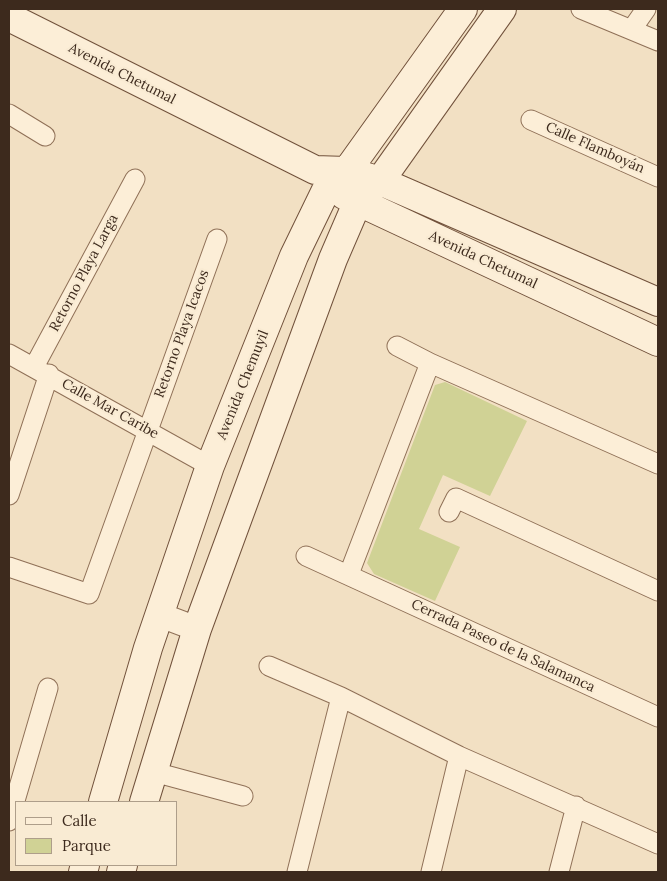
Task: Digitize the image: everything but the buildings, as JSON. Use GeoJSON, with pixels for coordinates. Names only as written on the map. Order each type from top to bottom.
{"type":"FeatureCollection","features":[{"type":"Feature","properties":{"kind":"main road","name":"Avenida Chemuyil"},"geometry":{"type":"LineString","coordinates":[[104,801],[148,648],[210,466],[294,256],[330,177],[463,9]]}},
{"type":"Feature","properties":{"kind":"main road"},"geometry":{"type":"LineString","coordinates":[[144,801],[197,629],[332,259],[358,201],[380,181],[502,9]]}},
{"type":"Feature","properties":{"kind":"main road","name":"Avenida Chetumal"},"geometry":{"type":"LineString","coordinates":[[9,18],[330,177],[358,201],[658,342]]}},
{"type":"Feature","properties":{"kind":"main road","name":"Avenida Chetumal"},"geometry":{"type":"LineString","coordinates":[[330,177],[380,181],[658,302]]}},
{"type":"Feature","properties":{"kind":"street"},"geometry":{"type":"LineString","coordinates":[[581,9],[658,41]]}},
{"type":"Feature","properties":{"kind":"street"},"geometry":{"type":"LineString","coordinates":[[632,29],[646,9]]}},
{"type":"Feature","properties":{"kind":"street"},"geometry":{"type":"LineString","coordinates":[[9,114],[45,136]]}},
{"type":"Feature","properties":{"kind":"street","name":"Calle Flamboyán"},"geometry":{"type":"LineString","coordinates":[[531,120],[658,177]]}},
{"type":"Feature","properties":{"kind":"street","name":"Retorno Playa Larga"},"geometry":{"type":"LineString","coordinates":[[9,495],[41,370],[134,179]]}},
{"type":"Feature","properties":{"kind":"street","name":"Retorno Playa Icacos"},"geometry":{"type":"LineString","coordinates":[[9,567],[89,594],[217,239]]}},
{"type":"Feature","properties":{"kind":"street"},"geometry":{"type":"LineString","coordinates":[[398,346],[430,363],[658,464]]}},
{"type":"Feature","properties":{"kind":"street","name":"Calle Mar Caribe"},"geometry":{"type":"LineString","coordinates":[[9,354],[148,429],[210,466]]}},
{"type":"Feature","properties":{"kind":"street"},"geometry":{"type":"LineString","coordinates":[[348,574],[430,363]]}},
{"type":"Feature","properties":{"kind":"street"},"geometry":{"type":"LineString","coordinates":[[449,512],[456,498],[658,591]]}},
{"type":"Feature","properties":{"kind":"street","name":"Cerrada Paseo de la Salamanca"},"geometry":{"type":"LineString","coordinates":[[306,556],[658,717]]}},
{"type":"Feature","properties":{"kind":"street"},"geometry":{"type":"LineString","coordinates":[[160,616],[197,629]]}},
{"type":"Feature","properties":{"kind":"street"},"geometry":{"type":"LineString","coordinates":[[269,666],[341,697],[458,756],[576,806],[658,844]]}},
{"type":"Feature","properties":{"kind":"street"},"geometry":{"type":"LineString","coordinates":[[9,821],[48,688]]}},
{"type":"Feature","properties":{"kind":"street"},"geometry":{"type":"LineString","coordinates":[[297,872],[341,697]]}},
{"type":"Feature","properties":{"kind":"street"},"geometry":{"type":"LineString","coordinates":[[431,872],[458,756]]}},
{"type":"Feature","properties":{"kind":"street"},"geometry":{"type":"LineString","coordinates":[[154,772],[243,796]]}},
{"type":"Feature","properties":{"kind":"street"},"geometry":{"type":"LineString","coordinates":[[560,872],[576,806]]}},
{"type":"Feature","properties":{"kind":"green space"},"geometry":{"type":"Polygon","coordinates":[[[445,382],[527,421],[490,496],[443,475],[419,529],[460,547],[435,601],[374,574],[367,563],[435,385],[445,382]]]}}]}
